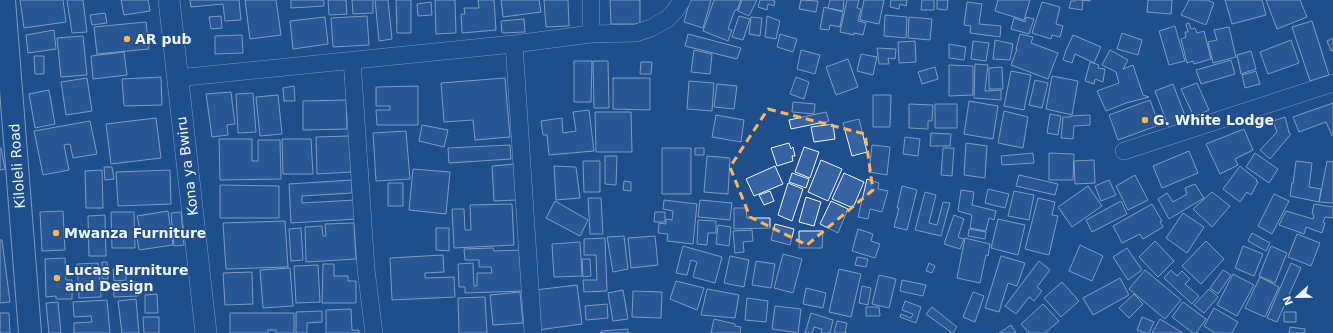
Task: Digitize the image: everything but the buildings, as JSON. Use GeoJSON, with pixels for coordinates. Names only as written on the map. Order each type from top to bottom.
{"type":"FeatureCollection","features":[{"type":"Feature","properties":{"kind":"main road","name":"Kiloleli Road"},"geometry":{"type":"LineString","coordinates":[[4,0],[30,333]]}},
{"type":"Feature","properties":{"kind":"street","name":"Kona ya Bwiru"},"geometry":{"type":"LineString","coordinates":[[169,0],[206,333]]}},
{"type":"Feature","properties":{"kind":"street"},"geometry":{"type":"LineString","coordinates":[[591,34],[592,0]]}},
{"type":"Feature","properties":{"kind":"street"},"geometry":{"type":"LineString","coordinates":[[177,78],[514,44],[591,34],[636,33],[651,28],[667,19],[675,11],[682,0]]}},
{"type":"Feature","properties":{"kind":"street"},"geometry":{"type":"LineString","coordinates":[[514,44],[533,333]]}},
{"type":"Feature","properties":{"kind":"street"},"geometry":{"type":"LineString","coordinates":[[352,60],[366,269],[374,333]]}},
{"type":"Feature","properties":{"kind":"street"},"geometry":{"type":"LineString","coordinates":[[1124,151],[1333,83]]}},
{"type":"Feature","properties":{"kind":"highlighted area"},"geometry":{"type":"Polygon","coordinates":[[[768,109],[865,134],[873,190],[807,245],[750,217],[730,167],[768,109]]]}},
{"type":"Feature","properties":{"kind":"place","name":"AR pub"},"geometry":{"type":"Point","coordinates":[127,39]}},
{"type":"Feature","properties":{"kind":"place","name":"G. White Lodge"},"geometry":{"type":"Point","coordinates":[1145,120]}},
{"type":"Feature","properties":{"kind":"place","name":"Mwanza Furniture"},"geometry":{"type":"Point","coordinates":[56,233]}},
{"type":"Feature","properties":{"kind":"place","name":"Lucas Furniture and Design"},"geometry":{"type":"Point","coordinates":[57,278]}}]}
